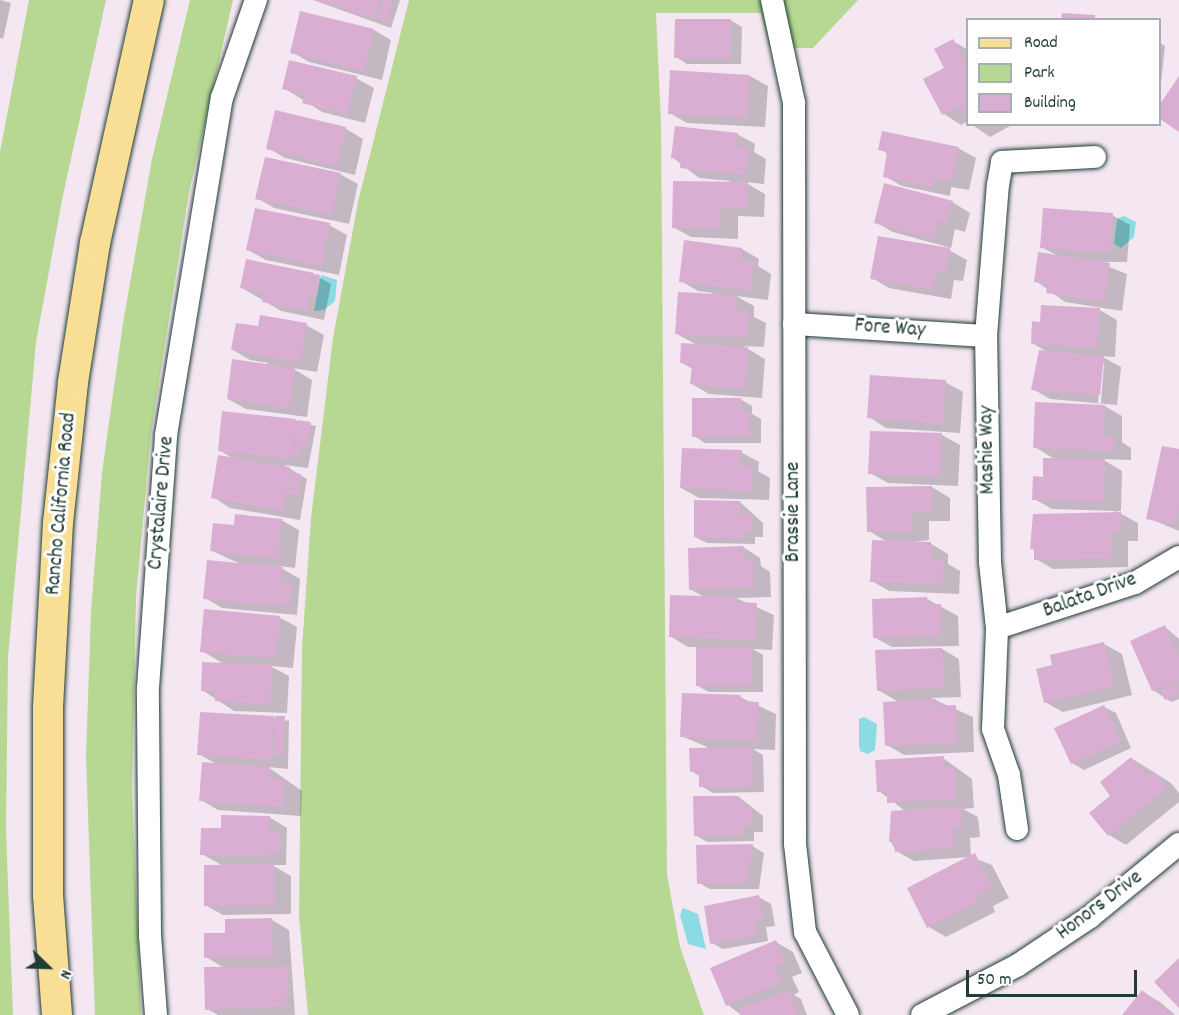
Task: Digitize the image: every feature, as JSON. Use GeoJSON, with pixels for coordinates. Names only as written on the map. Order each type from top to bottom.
{"type":"FeatureCollection","features":[{"type":"Feature","properties":{"kind":"main road","name":"Rancho California Road"},"geometry":{"type":"LineString","coordinates":[[57,1015],[48,895],[48,707],[58,523],[73,382],[95,243],[148,0]]}},
{"type":"Feature","properties":{"kind":"street","name":"Crystalaire Drive"},"geometry":{"type":"LineString","coordinates":[[156,1015],[150,936],[148,688],[166,435],[222,99],[256,0]]}},
{"type":"Feature","properties":{"kind":"street","name":"Brassie Lane"},"geometry":{"type":"LineString","coordinates":[[772,0],[794,104],[795,844],[805,932],[848,1015]]}},
{"type":"Feature","properties":{"kind":"street","name":"Mashie Way"},"geometry":{"type":"LineString","coordinates":[[1017,829],[1009,775],[993,729],[997,628],[990,562],[986,336],[991,245],[1002,162],[1095,157]]}},
{"type":"Feature","properties":{"kind":"street","name":"Fore Way"},"geometry":{"type":"LineString","coordinates":[[794,324],[986,336]]}},
{"type":"Feature","properties":{"kind":"street","name":"Balata Drive"},"geometry":{"type":"LineString","coordinates":[[997,628],[1135,583],[1179,557]]}},
{"type":"Feature","properties":{"kind":"street","name":"Honors Drive"},"geometry":{"type":"LineString","coordinates":[[922,1015],[1018,964],[1072,929],[1179,844]]}},
{"type":"Feature","properties":{"kind":"green space"},"geometry":{"type":"Polygon","coordinates":[[[29,0],[106,0],[63,195],[36,342],[8,657],[6,832],[13,1015],[0,1015],[0,152],[29,0]]]}},
{"type":"Feature","properties":{"kind":"green space"},"geometry":{"type":"Polygon","coordinates":[[[190,0],[233,0],[189,192],[151,433],[136,597],[132,790],[141,1015],[95,1015],[86,756],[91,612],[102,473],[123,323],[152,159],[190,0]]]}},
{"type":"Feature","properties":{"kind":"green space"},"geometry":{"type":"Polygon","coordinates":[[[409,0],[858,0],[813,48],[770,48],[761,13],[656,13],[661,124],[667,874],[680,947],[704,1015],[308,1015],[299,917],[302,648],[311,518],[333,338],[358,202],[409,0]]]}},
{"type":"Feature","properties":{"kind":"water"},"geometry":{"type":"Polygon","coordinates":[[[1124,216],[1136,222],[1134,237],[1121,248],[1114,244],[1117,219],[1124,216]]]}},
{"type":"Feature","properties":{"kind":"water"},"geometry":{"type":"Polygon","coordinates":[[[321,275],[337,280],[335,301],[324,310],[314,311],[321,275]]]}},
{"type":"Feature","properties":{"kind":"water"},"geometry":{"type":"Polygon","coordinates":[[[864,717],[877,724],[875,750],[868,754],[860,751],[859,745],[859,719],[864,717]]]}},
{"type":"Feature","properties":{"kind":"water"},"geometry":{"type":"Polygon","coordinates":[[[683,908],[698,914],[706,949],[688,944],[680,915],[683,908]]]}},
{"type":"Feature","properties":{"kind":"building"},"geometry":{"type":"Polygon","coordinates":[[[316,0],[380,0],[374,19],[316,0]]]}},
{"type":"Feature","properties":{"kind":"building"},"geometry":{"type":"Polygon","coordinates":[[[382,0],[393,0],[387,22],[377,18],[382,0]]]}},
{"type":"Feature","properties":{"kind":"building"},"geometry":{"type":"Polygon","coordinates":[[[300,11],[374,29],[364,71],[290,53],[300,11]]]}},
{"type":"Feature","properties":{"kind":"building"},"geometry":{"type":"Polygon","coordinates":[[[1062,13],[1095,15],[1095,18],[1061,18],[1062,13]]]}},
{"type":"Feature","properties":{"kind":"building"},"geometry":{"type":"Polygon","coordinates":[[[675,19],[731,19],[730,58],[674,58],[675,19]]]}},
{"type":"Feature","properties":{"kind":"building"},"geometry":{"type":"Polygon","coordinates":[[[953,39],[966,64],[966,117],[960,106],[942,115],[923,79],[944,68],[934,49],[953,39]]]}},
{"type":"Feature","properties":{"kind":"building"},"geometry":{"type":"Polygon","coordinates":[[[289,60],[357,76],[347,114],[302,103],[305,95],[282,89],[289,60]]]}},
{"type":"Feature","properties":{"kind":"building"},"geometry":{"type":"Polygon","coordinates":[[[670,70],[750,75],[748,118],[668,114],[670,70]]]}},
{"type":"Feature","properties":{"kind":"building"},"geometry":{"type":"Polygon","coordinates":[[[1179,76],[1179,132],[1161,120],[1161,103],[1179,76]]]}},
{"type":"Feature","properties":{"kind":"building"},"geometry":{"type":"Polygon","coordinates":[[[275,110],[346,127],[337,166],[266,149],[275,110]]]}},
{"type":"Feature","properties":{"kind":"building"},"geometry":{"type":"Polygon","coordinates":[[[675,126],[738,133],[736,146],[749,148],[746,175],[680,168],[681,159],[671,158],[675,126]]]}},
{"type":"Feature","properties":{"kind":"building"},"geometry":{"type":"Polygon","coordinates":[[[882,131],[959,147],[952,181],[934,178],[932,187],[883,177],[887,152],[878,150],[882,131]]]}},
{"type":"Feature","properties":{"kind":"building"},"geometry":{"type":"Polygon","coordinates":[[[265,157],[341,173],[331,215],[255,199],[265,157]]]}},
{"type":"Feature","properties":{"kind":"building"},"geometry":{"type":"Polygon","coordinates":[[[673,181],[748,182],[747,208],[721,207],[720,229],[672,228],[673,181]]]}},
{"type":"Feature","properties":{"kind":"building"},"geometry":{"type":"Polygon","coordinates":[[[884,183],[953,201],[947,223],[938,220],[933,239],[874,223],[884,183]]]}},
{"type":"Feature","properties":{"kind":"building"},"geometry":{"type":"Polygon","coordinates":[[[255,208],[330,223],[321,266],[246,250],[255,208]]]}},
{"type":"Feature","properties":{"kind":"building"},"geometry":{"type":"Polygon","coordinates":[[[1043,208],[1113,213],[1110,253],[1040,248],[1043,208]]]}},
{"type":"Feature","properties":{"kind":"building"},"geometry":{"type":"Polygon","coordinates":[[[878,236],[950,248],[945,272],[936,271],[933,290],[870,279],[878,236]]]}},
{"type":"Feature","properties":{"kind":"building"},"geometry":{"type":"Polygon","coordinates":[[[684,240],[742,248],[741,261],[754,262],[751,291],[679,282],[684,240]]]}},
{"type":"Feature","properties":{"kind":"building"},"geometry":{"type":"Polygon","coordinates":[[[1038,252],[1110,263],[1104,302],[1046,293],[1047,284],[1034,282],[1038,252]]]}},
{"type":"Feature","properties":{"kind":"building"},"geometry":{"type":"Polygon","coordinates":[[[246,259],[314,273],[306,311],[262,302],[264,293],[240,288],[246,259]]]}},
{"type":"Feature","properties":{"kind":"building"},"geometry":{"type":"Polygon","coordinates":[[[315,274],[320,275],[316,296],[310,295],[315,274]]]}},
{"type":"Feature","properties":{"kind":"building"},"geometry":{"type":"Polygon","coordinates":[[[678,292],[737,295],[736,311],[749,312],[747,338],[675,334],[678,292]]]}},
{"type":"Feature","properties":{"kind":"building"},"geometry":{"type":"Polygon","coordinates":[[[1041,305],[1100,308],[1097,348],[1031,344],[1032,321],[1040,322],[1041,305]]]}},
{"type":"Feature","properties":{"kind":"building"},"geometry":{"type":"Polygon","coordinates":[[[260,315],[307,323],[300,363],[231,350],[236,323],[258,326],[260,315]]]}},
{"type":"Feature","properties":{"kind":"building"},"geometry":{"type":"Polygon","coordinates":[[[681,343],[748,347],[745,389],[690,384],[692,364],[680,363],[681,343]]]}},
{"type":"Feature","properties":{"kind":"building"},"geometry":{"type":"Polygon","coordinates":[[[1039,350],[1104,356],[1100,395],[1031,390],[1039,350]]]}},
{"type":"Feature","properties":{"kind":"building"},"geometry":{"type":"Polygon","coordinates":[[[232,359],[295,368],[289,408],[227,399],[232,359]]]}},
{"type":"Feature","properties":{"kind":"building"},"geometry":{"type":"Polygon","coordinates":[[[870,375],[946,380],[943,424],[867,418],[870,375]]]}},
{"type":"Feature","properties":{"kind":"building"},"geometry":{"type":"Polygon","coordinates":[[[692,398],[741,398],[741,411],[750,411],[750,437],[692,437],[692,398]]]}},
{"type":"Feature","properties":{"kind":"building"},"geometry":{"type":"Polygon","coordinates":[[[1035,402],[1105,405],[1104,436],[1114,437],[1114,451],[1033,448],[1035,402]]]}},
{"type":"Feature","properties":{"kind":"building"},"geometry":{"type":"Polygon","coordinates":[[[222,411],[296,419],[291,459],[218,451],[222,411]]]}},
{"type":"Feature","properties":{"kind":"building"},"geometry":{"type":"Polygon","coordinates":[[[297,420],[311,422],[308,446],[299,445],[298,457],[293,456],[297,420]]]}},
{"type":"Feature","properties":{"kind":"building"},"geometry":{"type":"Polygon","coordinates":[[[870,431],[942,433],[941,476],[868,474],[870,431]]]}},
{"type":"Feature","properties":{"kind":"building"},"geometry":{"type":"Polygon","coordinates":[[[1162,446],[1179,449],[1179,506],[1175,525],[1146,519],[1162,446]]]}},
{"type":"Feature","properties":{"kind":"building"},"geometry":{"type":"Polygon","coordinates":[[[682,448],[742,450],[741,466],[753,466],[751,491],[680,488],[682,448]]]}},
{"type":"Feature","properties":{"kind":"building"},"geometry":{"type":"Polygon","coordinates":[[[218,455],[290,467],[283,511],[211,498],[218,455]]]}},
{"type":"Feature","properties":{"kind":"building"},"geometry":{"type":"Polygon","coordinates":[[[1043,458],[1105,459],[1104,502],[1032,500],[1033,476],[1043,477],[1043,458]]]}},
{"type":"Feature","properties":{"kind":"building"},"geometry":{"type":"Polygon","coordinates":[[[290,472],[301,474],[298,495],[288,494],[290,472]]]}},
{"type":"Feature","properties":{"kind":"building"},"geometry":{"type":"Polygon","coordinates":[[[932,486],[933,511],[912,512],[912,531],[867,532],[866,487],[932,486]]]}},
{"type":"Feature","properties":{"kind":"building"},"geometry":{"type":"Polygon","coordinates":[[[694,500],[740,501],[740,515],[752,515],[752,531],[744,531],[744,539],[694,537],[694,500]]]}},
{"type":"Feature","properties":{"kind":"building"},"geometry":{"type":"Polygon","coordinates":[[[1121,512],[1121,532],[1111,532],[1111,558],[1034,560],[1034,549],[1030,549],[1033,514],[1121,512]]]}},
{"type":"Feature","properties":{"kind":"building"},"geometry":{"type":"Polygon","coordinates":[[[235,514],[282,519],[277,559],[210,551],[213,523],[234,525],[235,514]]]}},
{"type":"Feature","properties":{"kind":"building"},"geometry":{"type":"Polygon","coordinates":[[[872,540],[931,542],[931,558],[943,559],[942,584],[870,582],[872,540]]]}},
{"type":"Feature","properties":{"kind":"building"},"geometry":{"type":"Polygon","coordinates":[[[743,546],[744,560],[753,560],[754,588],[689,590],[688,548],[743,546]]]}},
{"type":"Feature","properties":{"kind":"building"},"geometry":{"type":"Polygon","coordinates":[[[207,560],[283,567],[280,606],[203,599],[207,560]]]}},
{"type":"Feature","properties":{"kind":"building"},"geometry":{"type":"Polygon","coordinates":[[[283,582],[292,583],[289,606],[281,605],[283,582]]]}},
{"type":"Feature","properties":{"kind":"building"},"geometry":{"type":"Polygon","coordinates":[[[670,595],[736,597],[736,602],[757,603],[755,640],[669,637],[670,595]]]}},
{"type":"Feature","properties":{"kind":"building"},"geometry":{"type":"Polygon","coordinates":[[[927,597],[928,604],[941,604],[941,636],[873,638],[872,599],[927,597]]]}},
{"type":"Feature","properties":{"kind":"building"},"geometry":{"type":"Polygon","coordinates":[[[204,609],[280,616],[276,658],[200,652],[204,609]]]}},
{"type":"Feature","properties":{"kind":"building"},"geometry":{"type":"Polygon","coordinates":[[[1165,625],[1179,658],[1179,679],[1152,691],[1130,641],[1165,625]]]}},
{"type":"Feature","properties":{"kind":"building"},"geometry":{"type":"Polygon","coordinates":[[[1104,642],[1115,686],[1044,703],[1036,669],[1052,665],[1050,655],[1104,642]]]}},
{"type":"Feature","properties":{"kind":"building"},"geometry":{"type":"Polygon","coordinates":[[[751,646],[752,686],[696,686],[696,647],[751,646]]]}},
{"type":"Feature","properties":{"kind":"building"},"geometry":{"type":"Polygon","coordinates":[[[942,648],[944,688],[877,691],[875,650],[942,648]]]}},
{"type":"Feature","properties":{"kind":"building"},"geometry":{"type":"Polygon","coordinates":[[[202,662],[272,665],[270,704],[215,701],[215,692],[201,691],[202,662]]]}},
{"type":"Feature","properties":{"kind":"building"},"geometry":{"type":"Polygon","coordinates":[[[1177,683],[1179,694],[1165,700],[1160,690],[1177,683]]]}},
{"type":"Feature","properties":{"kind":"building"},"geometry":{"type":"Polygon","coordinates":[[[682,693],[741,695],[740,701],[759,702],[757,741],[680,737],[682,693]]]}},
{"type":"Feature","properties":{"kind":"building"},"geometry":{"type":"Polygon","coordinates":[[[936,699],[937,706],[956,705],[957,743],[885,746],[883,702],[936,699]]]}},
{"type":"Feature","properties":{"kind":"building"},"geometry":{"type":"Polygon","coordinates":[[[1104,705],[1121,741],[1071,764],[1054,728],[1104,705]]]}},
{"type":"Feature","properties":{"kind":"building"},"geometry":{"type":"Polygon","coordinates":[[[200,712],[274,716],[271,760],[197,755],[200,712]]]}},
{"type":"Feature","properties":{"kind":"building"},"geometry":{"type":"Polygon","coordinates":[[[275,716],[285,716],[282,756],[273,756],[275,716]]]}},
{"type":"Feature","properties":{"kind":"building"},"geometry":{"type":"Polygon","coordinates":[[[752,747],[753,786],[699,787],[699,772],[690,772],[689,748],[752,747]]]}},
{"type":"Feature","properties":{"kind":"building"},"geometry":{"type":"Polygon","coordinates":[[[944,756],[944,767],[955,767],[956,799],[887,803],[887,792],[877,792],[875,760],[944,756]]]}},
{"type":"Feature","properties":{"kind":"building"},"geometry":{"type":"Polygon","coordinates":[[[1131,757],[1147,776],[1153,771],[1167,788],[1108,836],[1089,813],[1110,796],[1100,782],[1131,757]]]}},
{"type":"Feature","properties":{"kind":"building"},"geometry":{"type":"Polygon","coordinates":[[[202,762],[270,767],[269,778],[285,780],[284,807],[199,801],[202,762]]]}},
{"type":"Feature","properties":{"kind":"building"},"geometry":{"type":"Polygon","coordinates":[[[693,796],[739,796],[744,808],[751,808],[752,826],[743,826],[743,835],[694,836],[693,796]]]}},
{"type":"Feature","properties":{"kind":"building"},"geometry":{"type":"Polygon","coordinates":[[[961,806],[962,827],[953,828],[954,848],[895,852],[894,842],[889,842],[891,811],[961,806]]]}},
{"type":"Feature","properties":{"kind":"building"},"geometry":{"type":"Polygon","coordinates":[[[221,815],[270,816],[270,832],[280,832],[280,853],[270,853],[269,840],[269,856],[200,855],[201,828],[221,828],[221,815]]]}},
{"type":"Feature","properties":{"kind":"building"},"geometry":{"type":"Polygon","coordinates":[[[753,844],[747,883],[697,884],[696,845],[753,844]]]}},
{"type":"Feature","properties":{"kind":"building"},"geometry":{"type":"Polygon","coordinates":[[[975,853],[992,888],[976,896],[979,902],[927,928],[907,888],[975,853]]]}},
{"type":"Feature","properties":{"kind":"building"},"geometry":{"type":"Polygon","coordinates":[[[274,864],[274,905],[204,906],[204,865],[274,864]]]}},
{"type":"Feature","properties":{"kind":"building"},"geometry":{"type":"Polygon","coordinates":[[[759,895],[764,920],[755,921],[757,935],[710,944],[704,906],[759,895]]]}},
{"type":"Feature","properties":{"kind":"building"},"geometry":{"type":"Polygon","coordinates":[[[272,918],[273,958],[204,958],[204,933],[225,933],[225,919],[272,918]]]}},
{"type":"Feature","properties":{"kind":"building"},"geometry":{"type":"Polygon","coordinates":[[[776,940],[785,963],[775,967],[782,982],[726,1006],[710,968],[776,940]]]}},
{"type":"Feature","properties":{"kind":"building"},"geometry":{"type":"Polygon","coordinates":[[[1179,958],[1179,1008],[1154,982],[1179,958]]]}},
{"type":"Feature","properties":{"kind":"building"},"geometry":{"type":"Polygon","coordinates":[[[289,966],[286,1006],[205,1010],[204,967],[289,966]]]}},
{"type":"Feature","properties":{"kind":"building"},"geometry":{"type":"Polygon","coordinates":[[[789,990],[798,1015],[740,1015],[738,1009],[789,990]]]}},
{"type":"Feature","properties":{"kind":"building"},"geometry":{"type":"Polygon","coordinates":[[[1142,990],[1172,1015],[1122,1015],[1142,990]]]}}]}
